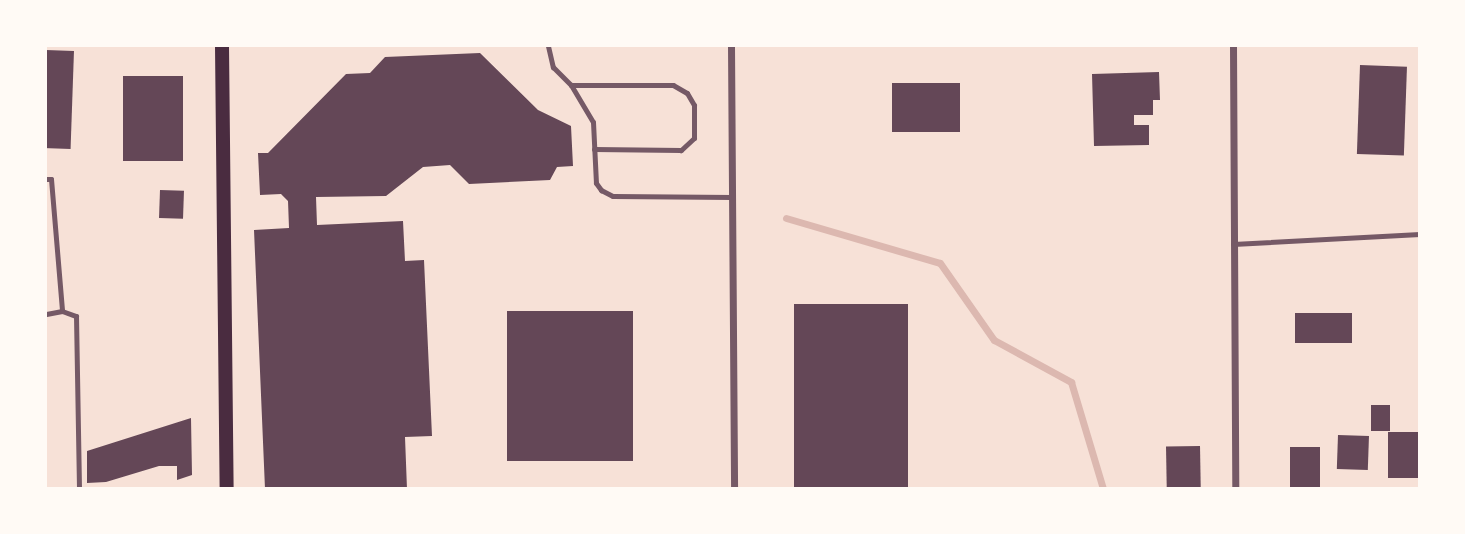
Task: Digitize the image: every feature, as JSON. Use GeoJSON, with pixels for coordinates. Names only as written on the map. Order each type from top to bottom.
{"type":"FeatureCollection","features":[{"type":"Feature","properties":{"kind":"main road"},"geometry":{"type":"LineString","coordinates":[[222,46],[227,488]]}},
{"type":"Feature","properties":{"kind":"street"},"geometry":{"type":"LineString","coordinates":[[730,46],[734,488]]}},
{"type":"Feature","properties":{"kind":"street"},"geometry":{"type":"LineString","coordinates":[[1233,46],[1235,488]]}},
{"type":"Feature","properties":{"kind":"lane"},"geometry":{"type":"LineString","coordinates":[[548,46],[553,68],[571,85],[593,122],[596,183],[613,196],[732,197]]}},
{"type":"Feature","properties":{"kind":"lane"},"geometry":{"type":"LineString","coordinates":[[571,85],[673,85],[687,93],[694,106],[694,138],[681,150],[594,149]]}},
{"type":"Feature","properties":{"kind":"lane"},"geometry":{"type":"LineString","coordinates":[[46,179],[51,178],[62,311]]}},
{"type":"Feature","properties":{"kind":"lane"},"geometry":{"type":"LineString","coordinates":[[1233,244],[1419,234]]}},
{"type":"Feature","properties":{"kind":"lane"},"geometry":{"type":"LineString","coordinates":[[46,314],[62,311],[76,316],[79,488]]}},
{"type":"Feature","properties":{"kind":"building"},"geometry":{"type":"Polygon","coordinates":[[[46,50],[74,51],[71,149],[46,148],[46,50]]]}},
{"type":"Feature","properties":{"kind":"building"},"geometry":{"type":"Polygon","coordinates":[[[480,53],[538,110],[571,126],[573,166],[557,167],[550,180],[469,184],[450,165],[423,167],[386,196],[316,197],[317,225],[403,221],[405,261],[424,260],[432,436],[405,437],[407,489],[265,489],[254,230],[289,228],[288,201],[281,194],[260,195],[258,153],[268,153],[346,74],[370,73],[385,57],[480,53]]]}},
{"type":"Feature","properties":{"kind":"building"},"geometry":{"type":"Polygon","coordinates":[[[1360,65],[1407,67],[1404,156],[1357,154],[1360,65]]]}},
{"type":"Feature","properties":{"kind":"building"},"geometry":{"type":"Polygon","coordinates":[[[1159,72],[1160,100],[1153,100],[1153,115],[1134,115],[1134,125],[1149,125],[1149,145],[1094,146],[1092,74],[1159,72]]]}},
{"type":"Feature","properties":{"kind":"building"},"geometry":{"type":"Polygon","coordinates":[[[123,76],[183,76],[183,161],[123,161],[123,76]]]}},
{"type":"Feature","properties":{"kind":"building"},"geometry":{"type":"Polygon","coordinates":[[[892,83],[960,83],[960,132],[892,132],[892,83]]]}},
{"type":"Feature","properties":{"kind":"building"},"geometry":{"type":"Polygon","coordinates":[[[160,190],[184,191],[183,219],[159,218],[160,190]]]}},
{"type":"Feature","properties":{"kind":"building"},"geometry":{"type":"Polygon","coordinates":[[[794,304],[908,304],[908,489],[794,489],[794,304]]]}},
{"type":"Feature","properties":{"kind":"building"},"geometry":{"type":"Polygon","coordinates":[[[507,311],[633,311],[633,461],[507,461],[507,311]]]}},
{"type":"Feature","properties":{"kind":"building"},"geometry":{"type":"Polygon","coordinates":[[[1295,313],[1352,313],[1352,343],[1295,343],[1295,313]]]}},
{"type":"Feature","properties":{"kind":"building"},"geometry":{"type":"Polygon","coordinates":[[[1371,405],[1390,405],[1390,431],[1371,431],[1371,405]]]}},
{"type":"Feature","properties":{"kind":"building"},"geometry":{"type":"Polygon","coordinates":[[[191,418],[192,475],[177,480],[177,466],[159,466],[106,482],[87,483],[87,451],[191,418]]]}},
{"type":"Feature","properties":{"kind":"building"},"geometry":{"type":"Polygon","coordinates":[[[1388,432],[1420,432],[1420,478],[1388,478],[1388,432]]]}},
{"type":"Feature","properties":{"kind":"building"},"geometry":{"type":"Polygon","coordinates":[[[1338,435],[1369,436],[1368,470],[1337,469],[1338,435]]]}},
{"type":"Feature","properties":{"kind":"building"},"geometry":{"type":"Polygon","coordinates":[[[1200,446],[1201,489],[1167,489],[1166,447],[1200,446]]]}},
{"type":"Feature","properties":{"kind":"building"},"geometry":{"type":"Polygon","coordinates":[[[1290,447],[1320,447],[1320,489],[1290,489],[1290,447]]]}},
{"type":"Feature","properties":{"kind":"waterway"},"geometry":{"type":"LineString","coordinates":[[786,218],[940,263],[994,340],[1071,382],[1103,489]]}}]}
